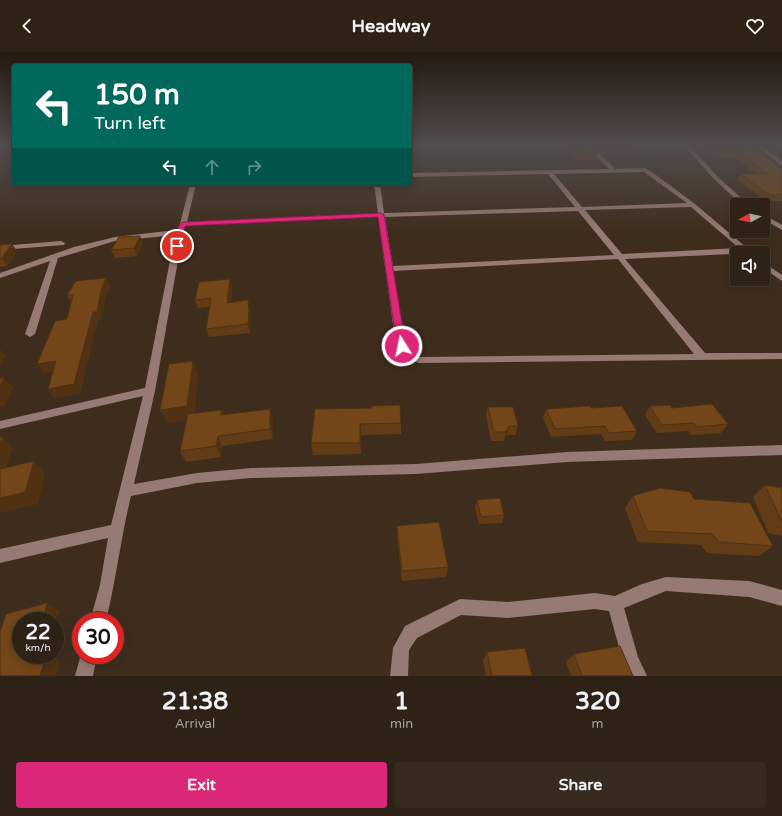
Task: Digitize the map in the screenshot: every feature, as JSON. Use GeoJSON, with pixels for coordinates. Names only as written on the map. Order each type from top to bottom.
{"type":"FeatureCollection","features":[{"type":"Feature","properties":{"kind":"street"},"geometry":{"type":"LineString","coordinates":[[412,175],[451,174]]}},
{"type":"Feature","properties":{"kind":"street"},"geometry":{"type":"LineString","coordinates":[[552,174],[703,358]]}},
{"type":"Feature","properties":{"kind":"street"},"geometry":{"type":"LineString","coordinates":[[652,174],[693,205],[741,246]]}},
{"type":"Feature","properties":{"kind":"street"},"geometry":{"type":"LineString","coordinates":[[712,174],[738,198]]}},
{"type":"Feature","properties":{"kind":"street"},"geometry":{"type":"LineString","coordinates":[[100,612],[107,585],[116,530],[127,491],[150,391],[181,228],[192,186]]}},
{"type":"Feature","properties":{"kind":"street"},"geometry":{"type":"LineString","coordinates":[[377,186],[388,269],[402,346],[405,353],[411,357],[419,360],[782,356]]}},
{"type":"Feature","properties":{"kind":"street"},"geometry":{"type":"LineString","coordinates":[[0,276],[77,249],[115,239],[181,228],[381,215],[693,205]]}},
{"type":"Feature","properties":{"kind":"street"},"geometry":{"type":"LineString","coordinates":[[770,220],[780,225]]}},
{"type":"Feature","properties":{"kind":"street"},"geometry":{"type":"LineString","coordinates":[[0,248],[61,243]]}},
{"type":"Feature","properties":{"kind":"street"},"geometry":{"type":"LineString","coordinates":[[388,269],[730,253]]}},
{"type":"Feature","properties":{"kind":"street"},"geometry":{"type":"LineString","coordinates":[[30,334],[55,257]]}},
{"type":"Feature","properties":{"kind":"street"},"geometry":{"type":"LineString","coordinates":[[770,270],[782,279]]}},
{"type":"Feature","properties":{"kind":"street"},"geometry":{"type":"LineString","coordinates":[[0,425],[150,391]]}},
{"type":"Feature","properties":{"kind":"street"},"geometry":{"type":"LineString","coordinates":[[127,491],[197,478],[251,473],[416,469],[567,457],[782,450]]}},
{"type":"Feature","properties":{"kind":"street"},"geometry":{"type":"LineString","coordinates":[[0,556],[116,530]]}},
{"type":"Feature","properties":{"kind":"street"},"geometry":{"type":"LineString","coordinates":[[399,676],[400,648],[411,632],[460,607],[508,610],[595,601],[615,604],[642,592],[666,584],[749,589],[782,598]]}},
{"type":"Feature","properties":{"kind":"street"},"geometry":{"type":"LineString","coordinates":[[615,604],[630,658],[638,676]]}},
{"type":"Feature","properties":{"kind":"street"},"geometry":{"type":"LineString","coordinates":[[84,676],[87,664]]}},
{"type":"Feature","properties":{"kind":"building"},"geometry":{"type":"Polygon","coordinates":[[[740,174],[782,174],[782,194],[770,195],[740,174]]]}},
{"type":"Feature","properties":{"kind":"building"},"geometry":{"type":"Polygon","coordinates":[[[140,236],[134,248],[111,250],[119,237],[140,236]]]}},
{"type":"Feature","properties":{"kind":"building"},"geometry":{"type":"Polygon","coordinates":[[[12,244],[2,258],[0,259],[0,245],[12,244]]]}},
{"type":"Feature","properties":{"kind":"building"},"geometry":{"type":"Polygon","coordinates":[[[106,278],[101,290],[97,312],[93,312],[74,384],[48,389],[56,361],[37,364],[55,321],[67,319],[73,295],[67,295],[76,281],[106,278]]]}},
{"type":"Feature","properties":{"kind":"building"},"geometry":{"type":"Polygon","coordinates":[[[230,279],[227,303],[248,300],[248,324],[206,329],[211,298],[195,300],[199,282],[230,279]]]}},
{"type":"Feature","properties":{"kind":"building"},"geometry":{"type":"Polygon","coordinates":[[[193,361],[187,406],[160,410],[169,364],[193,361]]]}},
{"type":"Feature","properties":{"kind":"building"},"geometry":{"type":"Polygon","coordinates":[[[0,378],[4,378],[0,387],[0,378]]]}},
{"type":"Feature","properties":{"kind":"building"},"geometry":{"type":"Polygon","coordinates":[[[712,404],[728,424],[697,427],[694,423],[662,425],[650,406],[670,405],[672,408],[712,404]]]}},
{"type":"Feature","properties":{"kind":"building"},"geometry":{"type":"Polygon","coordinates":[[[400,405],[401,423],[360,424],[360,443],[311,443],[315,409],[372,408],[372,406],[400,405]]]}},
{"type":"Feature","properties":{"kind":"building"},"geometry":{"type":"Polygon","coordinates":[[[590,406],[591,408],[622,406],[637,431],[609,433],[605,426],[555,429],[546,409],[590,406]]]}},
{"type":"Feature","properties":{"kind":"building"},"geometry":{"type":"Polygon","coordinates":[[[488,407],[513,407],[518,426],[509,426],[506,432],[494,432],[488,407]]]}},
{"type":"Feature","properties":{"kind":"building"},"geometry":{"type":"Polygon","coordinates":[[[270,409],[270,429],[218,436],[216,446],[180,451],[188,414],[221,410],[221,415],[270,409]]]}},
{"type":"Feature","properties":{"kind":"building"},"geometry":{"type":"Polygon","coordinates":[[[34,461],[25,492],[0,498],[0,469],[34,461]]]}},
{"type":"Feature","properties":{"kind":"building"},"geometry":{"type":"Polygon","coordinates":[[[765,485],[782,488],[782,522],[765,485]]]}},
{"type":"Feature","properties":{"kind":"building"},"geometry":{"type":"Polygon","coordinates":[[[660,488],[690,492],[694,499],[750,503],[773,546],[719,542],[712,534],[647,531],[633,496],[660,488]]]}},
{"type":"Feature","properties":{"kind":"building"},"geometry":{"type":"Polygon","coordinates":[[[500,498],[504,515],[481,517],[477,500],[500,498]]]}},
{"type":"Feature","properties":{"kind":"building"},"geometry":{"type":"Polygon","coordinates":[[[439,522],[448,567],[402,571],[397,526],[439,522]]]}},
{"type":"Feature","properties":{"kind":"building"},"geometry":{"type":"Polygon","coordinates":[[[47,603],[45,612],[13,612],[47,603]]]}},
{"type":"Feature","properties":{"kind":"building"},"geometry":{"type":"Polygon","coordinates":[[[12,612],[12,664],[44,664],[40,676],[0,676],[0,632],[6,614],[12,612]]]}},
{"type":"Feature","properties":{"kind":"building"},"geometry":{"type":"Polygon","coordinates":[[[620,646],[633,676],[582,676],[574,654],[620,646]]]}},
{"type":"Feature","properties":{"kind":"building"},"geometry":{"type":"Polygon","coordinates":[[[525,648],[532,676],[492,676],[487,652],[525,648]]]}},
{"type":"Feature","properties":{"kind":"route"},"geometry":{"type":"LineString","coordinates":[[177,246],[179,232],[183,224],[381,215],[388,269],[402,346]]}}]}
